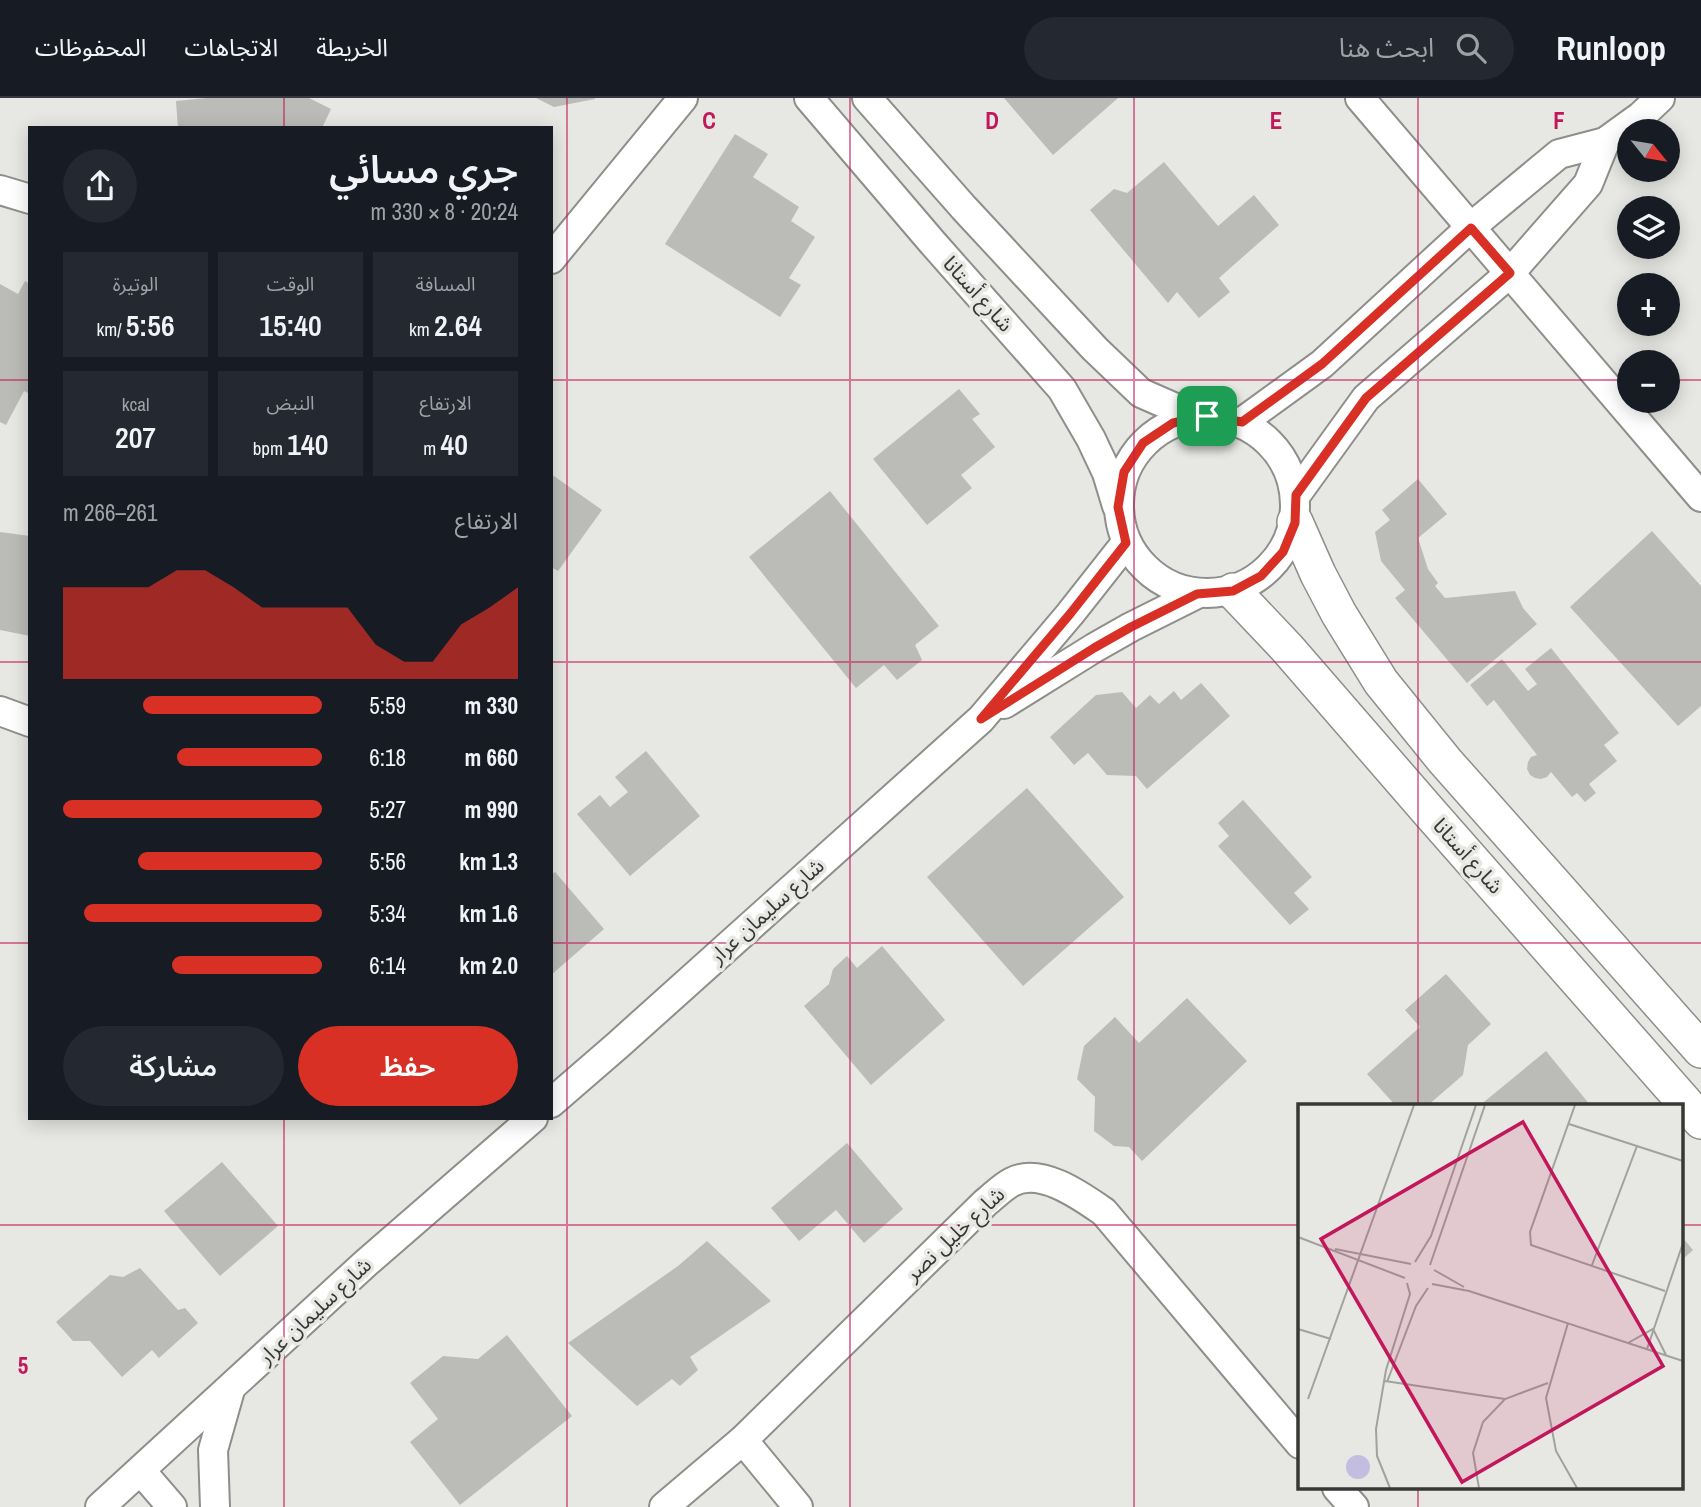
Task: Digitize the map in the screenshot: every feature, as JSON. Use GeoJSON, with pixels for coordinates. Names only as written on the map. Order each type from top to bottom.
{"type":"FeatureCollection","features":[{"type":"Feature","properties":{"kind":"street"},"geometry":{"type":"LineString","coordinates":[[553,257],[683,98]]}},
{"type":"Feature","properties":{"kind":"street","name":"شارع أستانا"},"geometry":{"type":"LineString","coordinates":[[809,98],[1062,389],[1091,439],[1107,473],[1118,507]]}},
{"type":"Feature","properties":{"kind":"street"},"geometry":{"type":"LineString","coordinates":[[867,98],[964,208],[1095,349],[1141,393],[1173,407],[1242,422],[1268,439],[1287,464],[1295,509],[1323,584],[1381,681],[1445,761],[1701,1050]]}},
{"type":"Feature","properties":{"kind":"street"},"geometry":{"type":"LineString","coordinates":[[1360,98],[1701,497]]}},
{"type":"Feature","properties":{"kind":"street"},"geometry":{"type":"LineString","coordinates":[[1242,422],[1322,364],[1471,228],[1559,154],[1605,142],[1641,116],[1660,98]]}},
{"type":"Feature","properties":{"kind":"street"},"geometry":{"type":"LineString","coordinates":[[1207,416],[1173,423],[1143,443],[1124,472],[1118,507],[1126,543],[1143,568],[1168,586],[1197,594],[1233,591],[1261,576],[1283,552],[1295,509],[1366,398],[1510,273],[1588,184],[1605,142]]}},
{"type":"Feature","properties":{"kind":"street"},"geometry":{"type":"LineString","coordinates":[[0,190],[28,198]]}},
{"type":"Feature","properties":{"kind":"street","name":"شارع سليمان عرار"},"geometry":{"type":"LineString","coordinates":[[553,1101],[981,719],[1126,543]]}},
{"type":"Feature","properties":{"kind":"street","name":"شارع أستانا"},"geometry":{"type":"LineString","coordinates":[[1233,591],[1287,648],[1701,1121]]}},
{"type":"Feature","properties":{"kind":"street","name":"شارع سليمان عرار"},"geometry":{"type":"LineString","coordinates":[[981,719],[1094,648],[1197,594]]}},
{"type":"Feature","properties":{"kind":"street"},"geometry":{"type":"LineString","coordinates":[[0,711],[28,721]]}},
{"type":"Feature","properties":{"kind":"street","name":"شارع سليمان عرار"},"geometry":{"type":"LineString","coordinates":[[100,1507],[230,1390],[514,1124]]}},
{"type":"Feature","properties":{"kind":"street","name":"شارع خليل نصر"},"geometry":{"type":"LineString","coordinates":[[664,1507],[743,1440],[985,1203],[1013,1181],[1036,1177],[1061,1185],[1104,1212],[1298,1442]]}},
{"type":"Feature","properties":{"kind":"street"},"geometry":{"type":"LineString","coordinates":[[215,1507],[213,1450],[230,1390]]}},
{"type":"Feature","properties":{"kind":"street"},"geometry":{"type":"LineString","coordinates":[[743,1440],[798,1507]]}},
{"type":"Feature","properties":{"kind":"street"},"geometry":{"type":"LineString","coordinates":[[141,1471],[172,1507]]}},
{"type":"Feature","properties":{"kind":"street"},"geometry":{"type":"LineString","coordinates":[[1339,1490],[1354,1507]]}},
{"type":"Feature","properties":{"kind":"building"},"geometry":{"type":"Polygon","coordinates":[[[206,98],[309,98],[331,109],[323,126],[178,126],[176,101],[206,98]]]}},
{"type":"Feature","properties":{"kind":"building"},"geometry":{"type":"Polygon","coordinates":[[[536,98],[595,98],[595,99],[554,107],[536,98]]]}},
{"type":"Feature","properties":{"kind":"building"},"geometry":{"type":"Polygon","coordinates":[[[1004,98],[1118,98],[1053,155],[1004,98]]]}},
{"type":"Feature","properties":{"kind":"building"},"geometry":{"type":"Polygon","coordinates":[[[735,134],[768,154],[753,177],[799,207],[791,221],[815,237],[789,278],[801,285],[780,317],[665,244],[735,134]]]}},
{"type":"Feature","properties":{"kind":"building"},"geometry":{"type":"Polygon","coordinates":[[[1164,162],[1218,226],[1254,195],[1279,225],[1219,278],[1230,292],[1199,318],[1177,292],[1168,303],[1090,210],[1114,189],[1127,193],[1164,162]]]}},
{"type":"Feature","properties":{"kind":"building"},"geometry":{"type":"Polygon","coordinates":[[[25,281],[28,283],[28,393],[24,391],[6,425],[0,422],[0,284],[18,294],[25,281]]]}},
{"type":"Feature","properties":{"kind":"building"},"geometry":{"type":"Polygon","coordinates":[[[959,389],[980,414],[972,419],[995,447],[961,475],[972,488],[927,525],[873,459],[959,389]]]}},
{"type":"Feature","properties":{"kind":"building"},"geometry":{"type":"Polygon","coordinates":[[[553,475],[602,510],[558,571],[553,568],[553,475]]]}},
{"type":"Feature","properties":{"kind":"building"},"geometry":{"type":"Polygon","coordinates":[[[1418,479],[1447,514],[1418,538],[1428,569],[1438,583],[1435,586],[1445,598],[1515,591],[1523,608],[1537,624],[1467,683],[1395,598],[1405,590],[1381,561],[1375,532],[1390,520],[1382,510],[1418,479]]]}},
{"type":"Feature","properties":{"kind":"building"},"geometry":{"type":"Polygon","coordinates":[[[830,491],[939,626],[915,645],[922,660],[897,680],[884,665],[856,688],[749,557],[830,491]]]}},
{"type":"Feature","properties":{"kind":"building"},"geometry":{"type":"Polygon","coordinates":[[[1652,531],[1701,586],[1701,706],[1678,726],[1570,607],[1652,531]]]}},
{"type":"Feature","properties":{"kind":"building"},"geometry":{"type":"Polygon","coordinates":[[[0,532],[28,536],[28,636],[0,630],[0,532]]]}},
{"type":"Feature","properties":{"kind":"building"},"geometry":{"type":"Polygon","coordinates":[[[1551,648],[1619,733],[1604,745],[1617,761],[1589,784],[1596,793],[1585,802],[1577,793],[1572,797],[1551,772],[1541,779],[1530,775],[1528,762],[1531,757],[1537,755],[1494,700],[1487,706],[1470,685],[1502,659],[1528,691],[1537,684],[1525,669],[1551,648]]]}},
{"type":"Feature","properties":{"kind":"building"},"geometry":{"type":"Polygon","coordinates":[[[1201,683],[1230,716],[1147,789],[1136,776],[1107,775],[1088,753],[1074,765],[1050,737],[1096,695],[1122,692],[1136,708],[1150,695],[1159,704],[1174,691],[1181,700],[1201,683]]]}},
{"type":"Feature","properties":{"kind":"building"},"geometry":{"type":"Polygon","coordinates":[[[646,751],[700,816],[630,876],[577,814],[600,795],[610,807],[628,792],[615,777],[646,751]]]}},
{"type":"Feature","properties":{"kind":"building"},"geometry":{"type":"Polygon","coordinates":[[[1027,788],[1124,897],[1023,986],[927,877],[1027,788]]]}},
{"type":"Feature","properties":{"kind":"building"},"geometry":{"type":"Polygon","coordinates":[[[1243,800],[1312,877],[1294,893],[1309,909],[1290,925],[1218,846],[1229,836],[1218,823],[1243,800]]]}},
{"type":"Feature","properties":{"kind":"building"},"geometry":{"type":"Polygon","coordinates":[[[555,872],[604,929],[553,973],[555,872]]]}},
{"type":"Feature","properties":{"kind":"building"},"geometry":{"type":"Polygon","coordinates":[[[882,946],[945,1020],[871,1085],[804,1006],[829,984],[833,969],[847,956],[857,968],[882,946]]]}},
{"type":"Feature","properties":{"kind":"building"},"geometry":{"type":"Polygon","coordinates":[[[1446,974],[1491,1024],[1468,1045],[1463,1075],[1429,1104],[1394,1104],[1367,1074],[1420,1027],[1405,1010],[1446,974]]]}},
{"type":"Feature","properties":{"kind":"building"},"geometry":{"type":"Polygon","coordinates":[[[1187,998],[1247,1061],[1142,1161],[1129,1147],[1114,1146],[1094,1131],[1095,1097],[1077,1079],[1084,1046],[1115,1017],[1139,1043],[1187,998]]]}},
{"type":"Feature","properties":{"kind":"building"},"geometry":{"type":"Polygon","coordinates":[[[1546,1051],[1589,1104],[1481,1104],[1546,1051]]]}},
{"type":"Feature","properties":{"kind":"building"},"geometry":{"type":"Polygon","coordinates":[[[847,1143],[903,1209],[864,1243],[836,1210],[799,1241],[771,1208],[847,1143]]]}},
{"type":"Feature","properties":{"kind":"building"},"geometry":{"type":"Polygon","coordinates":[[[222,1162],[278,1226],[220,1276],[164,1211],[222,1162]]]}},
{"type":"Feature","properties":{"kind":"building"},"geometry":{"type":"Polygon","coordinates":[[[1684,1239],[1693,1250],[1684,1258],[1684,1239]]]}},
{"type":"Feature","properties":{"kind":"building"},"geometry":{"type":"Polygon","coordinates":[[[707,1241],[771,1301],[690,1357],[698,1370],[680,1386],[672,1379],[637,1406],[568,1343],[678,1266],[707,1241]]]}},
{"type":"Feature","properties":{"kind":"building"},"geometry":{"type":"Polygon","coordinates":[[[140,1268],[178,1310],[185,1308],[198,1323],[159,1358],[152,1350],[122,1377],[90,1341],[73,1341],[56,1322],[110,1275],[123,1277],[140,1268]]]}},
{"type":"Feature","properties":{"kind":"building"},"geometry":{"type":"Polygon","coordinates":[[[507,1335],[572,1416],[460,1505],[410,1442],[438,1419],[410,1383],[443,1356],[478,1359],[507,1335]]]}},
{"type":"Feature","properties":{"kind":"route"},"geometry":{"type":"LineString","coordinates":[[1471,228],[1510,273],[1366,398],[1296,495],[1295,523],[1283,552],[1261,576],[1233,591],[1197,594],[1131,627],[981,719],[1126,543],[1118,507],[1124,472],[1143,443],[1173,423],[1207,416],[1242,422],[1322,364],[1471,228]]}}]}
